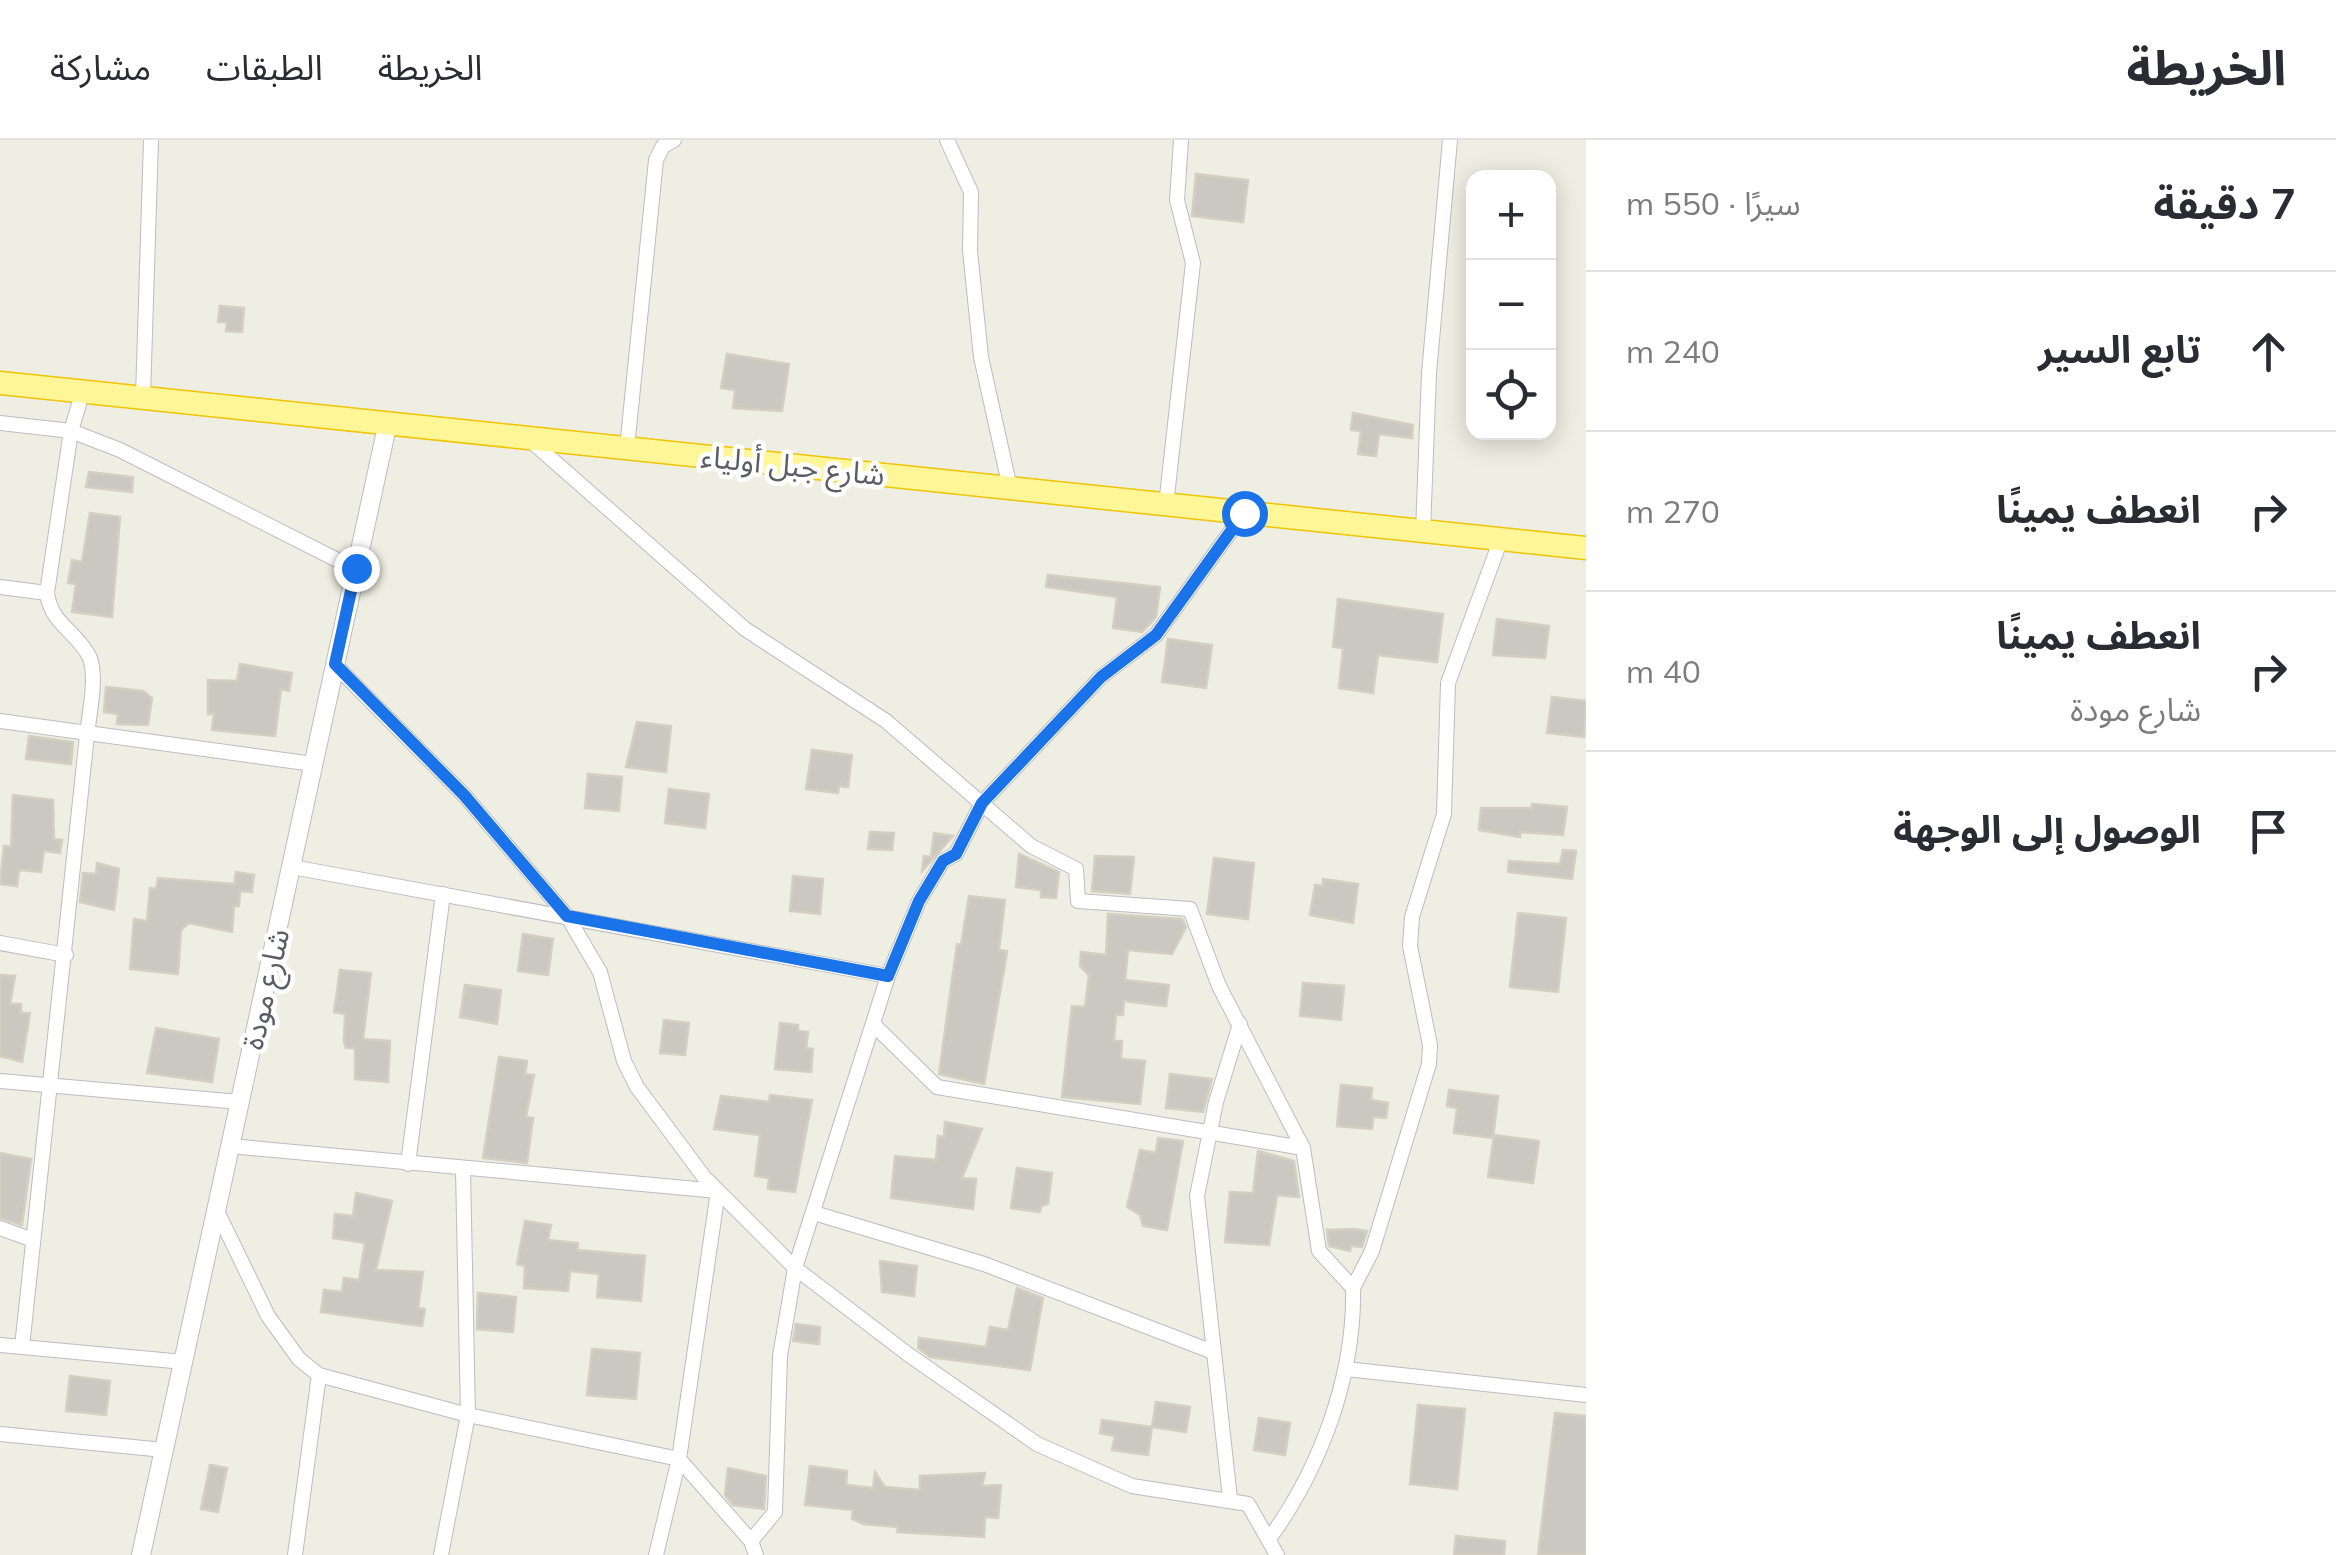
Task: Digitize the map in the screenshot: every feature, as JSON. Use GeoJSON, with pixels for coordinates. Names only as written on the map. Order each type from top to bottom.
{"type":"FeatureCollection","features":[{"type":"Feature","properties":{"kind":"highway","name":"شارع جبل أولياء"},"geometry":{"type":"LineString","coordinates":[[0,382],[1586,548]]}},
{"type":"Feature","properties":{"kind":"street"},"geometry":{"type":"LineString","coordinates":[[143,397],[151,140]]}},
{"type":"Feature","properties":{"kind":"street"},"geometry":{"type":"LineString","coordinates":[[627,448],[656,160],[663,146],[674,140]]}},
{"type":"Feature","properties":{"kind":"street"},"geometry":{"type":"LineString","coordinates":[[947,140],[971,192],[970,251],[980,357],[1010,488]]}},
{"type":"Feature","properties":{"kind":"street"},"geometry":{"type":"LineString","coordinates":[[1166,505],[1193,263],[1177,200],[1181,140]]}},
{"type":"Feature","properties":{"kind":"street"},"geometry":{"type":"LineString","coordinates":[[1424,532],[1430,373],[1450,140]]}},
{"type":"Feature","properties":{"kind":"street"},"geometry":{"type":"LineString","coordinates":[[22,1347],[53,1086],[92,664],[86,652],[53,618],[47,593],[72,431],[83,391]]}},
{"type":"Feature","properties":{"kind":"street","name":"شارع مودة"},"geometry":{"type":"LineString","coordinates":[[141,1555],[388,422]]}},
{"type":"Feature","properties":{"kind":"street"},"geometry":{"type":"LineString","coordinates":[[0,423],[72,431],[120,450],[356,568]]}},
{"type":"Feature","properties":{"kind":"street"},"geometry":{"type":"LineString","coordinates":[[527,437],[746,628],[886,721],[1030,846],[1076,870],[1078,902],[1190,909],[1219,986],[1303,1148],[1319,1251],[1353,1288]]}},
{"type":"Feature","properties":{"kind":"street"},"geometry":{"type":"LineString","coordinates":[[216,1208],[268,1316],[299,1359],[319,1375],[468,1416],[679,1459],[754,1548],[775,1512],[780,1356],[796,1268],[888,976],[919,901],[943,861],[956,854],[982,803],[1101,677],[1156,635],[1244,513]]}},
{"type":"Feature","properties":{"kind":"street"},"geometry":{"type":"LineString","coordinates":[[1269,1540],[1297,1502],[1311,1471],[1346,1368],[1354,1324],[1353,1288],[1372,1251],[1429,1064],[1410,946],[1412,917],[1444,814],[1448,683],[1500,539]]}},
{"type":"Feature","properties":{"kind":"street"},"geometry":{"type":"LineString","coordinates":[[0,586],[47,593]]}},
{"type":"Feature","properties":{"kind":"street"},"geometry":{"type":"LineString","coordinates":[[335,664],[464,795],[567,916],[600,972],[624,1060],[637,1087],[718,1192],[796,1268],[909,1356],[1037,1444],[1132,1486],[1230,1499],[1255,1510],[1277,1555]]}},
{"type":"Feature","properties":{"kind":"street"},"geometry":{"type":"LineString","coordinates":[[0,720],[313,764]]}},
{"type":"Feature","properties":{"kind":"street"},"geometry":{"type":"LineString","coordinates":[[292,867],[888,976]]}},
{"type":"Feature","properties":{"kind":"street"},"geometry":{"type":"LineString","coordinates":[[408,1164],[443,894]]}},
{"type":"Feature","properties":{"kind":"street"},"geometry":{"type":"LineString","coordinates":[[0,943],[66,954]]}},
{"type":"Feature","properties":{"kind":"street"},"geometry":{"type":"LineString","coordinates":[[1230,1499],[1197,1196],[1240,1024]]}},
{"type":"Feature","properties":{"kind":"street"},"geometry":{"type":"LineString","coordinates":[[874,1025],[936,1087],[1303,1148]]}},
{"type":"Feature","properties":{"kind":"street"},"geometry":{"type":"LineString","coordinates":[[0,1081],[240,1102]]}},
{"type":"Feature","properties":{"kind":"street"},"geometry":{"type":"LineString","coordinates":[[230,1146],[718,1192]]}},
{"type":"Feature","properties":{"kind":"street"},"geometry":{"type":"LineString","coordinates":[[441,1555],[468,1416],[463,1170]]}},
{"type":"Feature","properties":{"kind":"street"},"geometry":{"type":"LineString","coordinates":[[656,1555],[679,1459],[718,1192]]}},
{"type":"Feature","properties":{"kind":"street"},"geometry":{"type":"LineString","coordinates":[[814,1214],[984,1264],[1213,1352]]}},
{"type":"Feature","properties":{"kind":"street"},"geometry":{"type":"LineString","coordinates":[[0,1228],[33,1240]]}},
{"type":"Feature","properties":{"kind":"street"},"geometry":{"type":"LineString","coordinates":[[0,1345],[184,1362]]}},
{"type":"Feature","properties":{"kind":"street"},"geometry":{"type":"LineString","coordinates":[[1346,1368],[1586,1395]]}},
{"type":"Feature","properties":{"kind":"street"},"geometry":{"type":"LineString","coordinates":[[295,1555],[319,1375]]}},
{"type":"Feature","properties":{"kind":"street"},"geometry":{"type":"LineString","coordinates":[[0,1434],[164,1450]]}},
{"type":"Feature","properties":{"kind":"building"},"geometry":{"type":"Polygon","coordinates":[[[1196,174],[1248,180],[1243,222],[1192,216],[1196,174]]]}},
{"type":"Feature","properties":{"kind":"building"},"geometry":{"type":"Polygon","coordinates":[[[220,306],[244,308],[242,332],[226,331],[227,322],[218,322],[220,306]]]}},
{"type":"Feature","properties":{"kind":"building"},"geometry":{"type":"Polygon","coordinates":[[[727,354],[789,364],[782,411],[733,408],[735,390],[721,388],[727,354]]]}},
{"type":"Feature","properties":{"kind":"building"},"geometry":{"type":"Polygon","coordinates":[[[1353,413],[1413,425],[1412,438],[1379,434],[1376,456],[1358,454],[1361,431],[1351,430],[1353,413]]]}},
{"type":"Feature","properties":{"kind":"building"},"geometry":{"type":"Polygon","coordinates":[[[89,472],[133,477],[132,492],[86,487],[89,472]]]}},
{"type":"Feature","properties":{"kind":"building"},"geometry":{"type":"Polygon","coordinates":[[[90,513],[120,517],[112,617],[72,612],[76,584],[68,583],[72,560],[82,562],[90,513]]]}},
{"type":"Feature","properties":{"kind":"building"},"geometry":{"type":"Polygon","coordinates":[[[1048,575],[1160,587],[1156,617],[1142,632],[1113,628],[1117,597],[1046,587],[1048,575]]]}},
{"type":"Feature","properties":{"kind":"building"},"geometry":{"type":"Polygon","coordinates":[[[1338,599],[1443,614],[1437,662],[1378,655],[1373,693],[1339,688],[1343,648],[1333,647],[1338,599]]]}},
{"type":"Feature","properties":{"kind":"building"},"geometry":{"type":"Polygon","coordinates":[[[1497,619],[1549,626],[1545,658],[1493,655],[1497,619]]]}},
{"type":"Feature","properties":{"kind":"building"},"geometry":{"type":"Polygon","coordinates":[[[1168,639],[1212,645],[1206,688],[1162,682],[1168,639]]]}},
{"type":"Feature","properties":{"kind":"building"},"geometry":{"type":"Polygon","coordinates":[[[240,664],[292,673],[289,691],[281,689],[275,736],[212,730],[214,714],[208,714],[208,680],[237,681],[240,664]]]}},
{"type":"Feature","properties":{"kind":"building"},"geometry":{"type":"Polygon","coordinates":[[[106,687],[143,691],[152,698],[148,725],[117,724],[118,714],[104,712],[106,687]]]}},
{"type":"Feature","properties":{"kind":"building"},"geometry":{"type":"Polygon","coordinates":[[[1552,697],[1586,701],[1584,737],[1547,733],[1552,697]]]}},
{"type":"Feature","properties":{"kind":"building"},"geometry":{"type":"Polygon","coordinates":[[[637,722],[671,726],[666,772],[626,767],[637,722]]]}},
{"type":"Feature","properties":{"kind":"building"},"geometry":{"type":"Polygon","coordinates":[[[29,736],[73,742],[71,764],[26,759],[29,736]]]}},
{"type":"Feature","properties":{"kind":"building"},"geometry":{"type":"Polygon","coordinates":[[[812,750],[852,755],[848,787],[839,786],[838,793],[806,789],[812,750]]]}},
{"type":"Feature","properties":{"kind":"building"},"geometry":{"type":"Polygon","coordinates":[[[588,774],[622,777],[619,811],[585,808],[588,774]]]}},
{"type":"Feature","properties":{"kind":"building"},"geometry":{"type":"Polygon","coordinates":[[[669,789],[709,794],[705,828],[665,823],[669,789]]]}},
{"type":"Feature","properties":{"kind":"building"},"geometry":{"type":"Polygon","coordinates":[[[13,795],[53,800],[54,839],[62,840],[60,853],[44,851],[41,872],[19,870],[17,886],[0,884],[4,846],[11,847],[13,795]]]}},
{"type":"Feature","properties":{"kind":"building"},"geometry":{"type":"Polygon","coordinates":[[[1532,804],[1567,807],[1563,835],[1520,832],[1520,837],[1479,830],[1481,808],[1532,808],[1532,804]]]}},
{"type":"Feature","properties":{"kind":"building"},"geometry":{"type":"Polygon","coordinates":[[[870,832],[894,833],[892,850],[868,849],[870,832]]]}},
{"type":"Feature","properties":{"kind":"building"},"geometry":{"type":"Polygon","coordinates":[[[934,833],[953,836],[922,871],[924,856],[931,857],[934,833]]]}},
{"type":"Feature","properties":{"kind":"building"},"geometry":{"type":"Polygon","coordinates":[[[1563,850],[1576,851],[1572,879],[1508,872],[1509,861],[1560,864],[1563,850]]]}},
{"type":"Feature","properties":{"kind":"building"},"geometry":{"type":"Polygon","coordinates":[[[1019,854],[1059,872],[1056,898],[1041,897],[1041,890],[1016,887],[1019,854]]]}},
{"type":"Feature","properties":{"kind":"building"},"geometry":{"type":"Polygon","coordinates":[[[1095,856],[1134,857],[1130,894],[1092,891],[1095,856]]]}},
{"type":"Feature","properties":{"kind":"building"},"geometry":{"type":"Polygon","coordinates":[[[1214,858],[1254,863],[1248,919],[1207,914],[1214,858]]]}},
{"type":"Feature","properties":{"kind":"building"},"geometry":{"type":"Polygon","coordinates":[[[97,863],[119,869],[114,910],[80,902],[83,873],[96,874],[97,863]]]}},
{"type":"Feature","properties":{"kind":"building"},"geometry":{"type":"Polygon","coordinates":[[[236,872],[254,875],[252,892],[240,891],[239,906],[234,906],[232,932],[189,923],[181,930],[178,974],[130,969],[134,919],[147,921],[150,888],[156,889],[158,878],[234,884],[236,872]]]}},
{"type":"Feature","properties":{"kind":"building"},"geometry":{"type":"Polygon","coordinates":[[[793,876],[823,879],[820,914],[790,911],[793,876]]]}},
{"type":"Feature","properties":{"kind":"building"},"geometry":{"type":"Polygon","coordinates":[[[1323,879],[1358,884],[1353,923],[1310,915],[1315,885],[1323,886],[1323,879]]]}},
{"type":"Feature","properties":{"kind":"building"},"geometry":{"type":"Polygon","coordinates":[[[969,896],[1005,900],[999,950],[1007,951],[984,1084],[939,1074],[957,944],[961,945],[969,896]]]}},
{"type":"Feature","properties":{"kind":"building"},"geometry":{"type":"Polygon","coordinates":[[[1518,913],[1566,918],[1558,992],[1510,987],[1518,913]]]}},
{"type":"Feature","properties":{"kind":"building"},"geometry":{"type":"Polygon","coordinates":[[[1108,914],[1182,919],[1186,927],[1172,954],[1128,950],[1125,980],[1169,985],[1166,1006],[1124,1001],[1123,1015],[1116,1015],[1114,1041],[1122,1041],[1121,1059],[1145,1061],[1140,1104],[1062,1097],[1072,1006],[1085,1007],[1086,1000],[1089,975],[1080,966],[1081,952],[1106,955],[1108,914]]]}},
{"type":"Feature","properties":{"kind":"building"},"geometry":{"type":"Polygon","coordinates":[[[523,934],[553,939],[548,975],[518,971],[523,934]]]}},
{"type":"Feature","properties":{"kind":"building"},"geometry":{"type":"Polygon","coordinates":[[[340,970],[371,973],[363,1039],[390,1041],[388,1082],[355,1079],[355,1048],[346,1048],[344,1042],[345,1014],[334,1012],[340,970]]]}},
{"type":"Feature","properties":{"kind":"building"},"geometry":{"type":"Polygon","coordinates":[[[0,975],[15,976],[10,1004],[21,1004],[21,1013],[30,1013],[22,1062],[0,1056],[0,975]]]}},
{"type":"Feature","properties":{"kind":"building"},"geometry":{"type":"Polygon","coordinates":[[[1303,983],[1344,986],[1341,1020],[1300,1016],[1303,983]]]}},
{"type":"Feature","properties":{"kind":"building"},"geometry":{"type":"Polygon","coordinates":[[[465,985],[501,990],[497,1024],[460,1017],[465,985]]]}},
{"type":"Feature","properties":{"kind":"building"},"geometry":{"type":"Polygon","coordinates":[[[664,1020],[689,1023],[685,1055],[660,1053],[664,1020]]]}},
{"type":"Feature","properties":{"kind":"building"},"geometry":{"type":"Polygon","coordinates":[[[780,1023],[798,1025],[798,1031],[808,1032],[806,1048],[813,1049],[811,1072],[775,1069],[780,1023]]]}},
{"type":"Feature","properties":{"kind":"building"},"geometry":{"type":"Polygon","coordinates":[[[156,1028],[219,1039],[212,1082],[147,1073],[156,1028]]]}},
{"type":"Feature","properties":{"kind":"building"},"geometry":{"type":"Polygon","coordinates":[[[499,1057],[527,1061],[525,1074],[534,1075],[526,1117],[533,1118],[527,1163],[483,1158],[499,1057]]]}},
{"type":"Feature","properties":{"kind":"building"},"geometry":{"type":"Polygon","coordinates":[[[1170,1074],[1212,1079],[1203,1112],[1166,1108],[1170,1074]]]}},
{"type":"Feature","properties":{"kind":"building"},"geometry":{"type":"Polygon","coordinates":[[[1341,1085],[1372,1088],[1371,1100],[1388,1103],[1386,1118],[1373,1117],[1372,1129],[1337,1126],[1341,1085]]]}},
{"type":"Feature","properties":{"kind":"building"},"geometry":{"type":"Polygon","coordinates":[[[1449,1090],[1498,1096],[1493,1138],[1454,1133],[1457,1108],[1447,1106],[1449,1090]]]}},
{"type":"Feature","properties":{"kind":"building"},"geometry":{"type":"Polygon","coordinates":[[[770,1095],[812,1100],[795,1192],[768,1189],[769,1178],[755,1176],[760,1135],[714,1129],[721,1096],[769,1102],[770,1095]]]}},
{"type":"Feature","properties":{"kind":"building"},"geometry":{"type":"Polygon","coordinates":[[[945,1122],[982,1129],[962,1178],[976,1179],[973,1209],[891,1198],[895,1156],[936,1160],[938,1136],[944,1137],[945,1122]]]}},
{"type":"Feature","properties":{"kind":"building"},"geometry":{"type":"Polygon","coordinates":[[[1494,1135],[1539,1141],[1533,1183],[1488,1177],[1494,1135]]]}},
{"type":"Feature","properties":{"kind":"building"},"geometry":{"type":"Polygon","coordinates":[[[1158,1138],[1183,1141],[1167,1230],[1143,1226],[1140,1215],[1127,1207],[1140,1150],[1156,1153],[1158,1138]]]}},
{"type":"Feature","properties":{"kind":"building"},"geometry":{"type":"Polygon","coordinates":[[[1258,1151],[1294,1161],[1299,1197],[1277,1195],[1269,1245],[1225,1242],[1230,1192],[1253,1193],[1258,1151]]]}},
{"type":"Feature","properties":{"kind":"building"},"geometry":{"type":"Polygon","coordinates":[[[0,1153],[31,1159],[22,1225],[0,1218],[0,1153]]]}},
{"type":"Feature","properties":{"kind":"building"},"geometry":{"type":"Polygon","coordinates":[[[1017,1168],[1052,1173],[1048,1204],[1041,1206],[1040,1212],[1011,1208],[1017,1168]]]}},
{"type":"Feature","properties":{"kind":"building"},"geometry":{"type":"Polygon","coordinates":[[[356,1193],[392,1201],[376,1270],[423,1272],[418,1308],[425,1309],[422,1326],[321,1312],[324,1290],[342,1292],[344,1278],[359,1280],[365,1243],[333,1238],[335,1214],[353,1216],[356,1193]]]}},
{"type":"Feature","properties":{"kind":"building"},"geometry":{"type":"Polygon","coordinates":[[[525,1221],[551,1225],[548,1240],[578,1243],[577,1250],[645,1256],[641,1301],[597,1297],[599,1274],[570,1271],[568,1291],[524,1288],[525,1266],[517,1264],[525,1221]]]}},
{"type":"Feature","properties":{"kind":"building"},"geometry":{"type":"Polygon","coordinates":[[[1327,1230],[1367,1231],[1362,1247],[1351,1246],[1350,1251],[1329,1246],[1327,1230]]]}},
{"type":"Feature","properties":{"kind":"building"},"geometry":{"type":"Polygon","coordinates":[[[880,1261],[917,1266],[914,1296],[882,1292],[880,1261]]]}},
{"type":"Feature","properties":{"kind":"building"},"geometry":{"type":"Polygon","coordinates":[[[1017,1288],[1043,1298],[1030,1370],[930,1357],[918,1348],[919,1338],[986,1347],[990,1327],[1008,1330],[1017,1288]]]}},
{"type":"Feature","properties":{"kind":"building"},"geometry":{"type":"Polygon","coordinates":[[[478,1293],[516,1297],[513,1332],[477,1329],[478,1293]]]}},
{"type":"Feature","properties":{"kind":"building"},"geometry":{"type":"Polygon","coordinates":[[[796,1324],[820,1327],[819,1344],[793,1341],[796,1324]]]}},
{"type":"Feature","properties":{"kind":"building"},"geometry":{"type":"Polygon","coordinates":[[[592,1349],[640,1353],[636,1399],[587,1395],[592,1349]]]}},
{"type":"Feature","properties":{"kind":"building"},"geometry":{"type":"Polygon","coordinates":[[[70,1376],[110,1381],[106,1415],[66,1411],[70,1376]]]}},
{"type":"Feature","properties":{"kind":"building"},"geometry":{"type":"Polygon","coordinates":[[[1156,1402],[1190,1407],[1186,1432],[1152,1427],[1156,1402]]]}},
{"type":"Feature","properties":{"kind":"building"},"geometry":{"type":"Polygon","coordinates":[[[1418,1405],[1465,1409],[1457,1489],[1410,1484],[1418,1405]]]}},
{"type":"Feature","properties":{"kind":"building"},"geometry":{"type":"Polygon","coordinates":[[[1555,1413],[1586,1416],[1586,1555],[1538,1555],[1555,1413]]]}},
{"type":"Feature","properties":{"kind":"building"},"geometry":{"type":"Polygon","coordinates":[[[1259,1418],[1290,1423],[1285,1455],[1254,1450],[1259,1418]]]}},
{"type":"Feature","properties":{"kind":"building"},"geometry":{"type":"Polygon","coordinates":[[[1102,1420],[1152,1427],[1148,1455],[1112,1450],[1115,1436],[1100,1433],[1102,1420]]]}},
{"type":"Feature","properties":{"kind":"building"},"geometry":{"type":"Polygon","coordinates":[[[210,1465],[227,1468],[218,1512],[201,1509],[210,1465]]]}},
{"type":"Feature","properties":{"kind":"building"},"geometry":{"type":"Polygon","coordinates":[[[810,1466],[847,1471],[846,1485],[873,1488],[875,1472],[885,1487],[920,1490],[920,1476],[985,1473],[982,1486],[1001,1485],[998,1518],[985,1517],[984,1537],[897,1532],[898,1527],[864,1524],[852,1519],[853,1510],[805,1505],[810,1466]]]}},
{"type":"Feature","properties":{"kind":"building"},"geometry":{"type":"Polygon","coordinates":[[[728,1468],[766,1476],[764,1509],[733,1505],[725,1495],[728,1468]]]}},
{"type":"Feature","properties":{"kind":"building"},"geometry":{"type":"Polygon","coordinates":[[[1456,1536],[1505,1541],[1504,1555],[1454,1555],[1456,1536]]]}},
{"type":"Feature","properties":{"kind":"route"},"geometry":{"type":"LineString","coordinates":[[356,568],[335,664],[464,795],[567,916],[888,976],[919,901],[943,861],[956,854],[982,803],[1101,677],[1156,635],[1244,513]]}}]}
